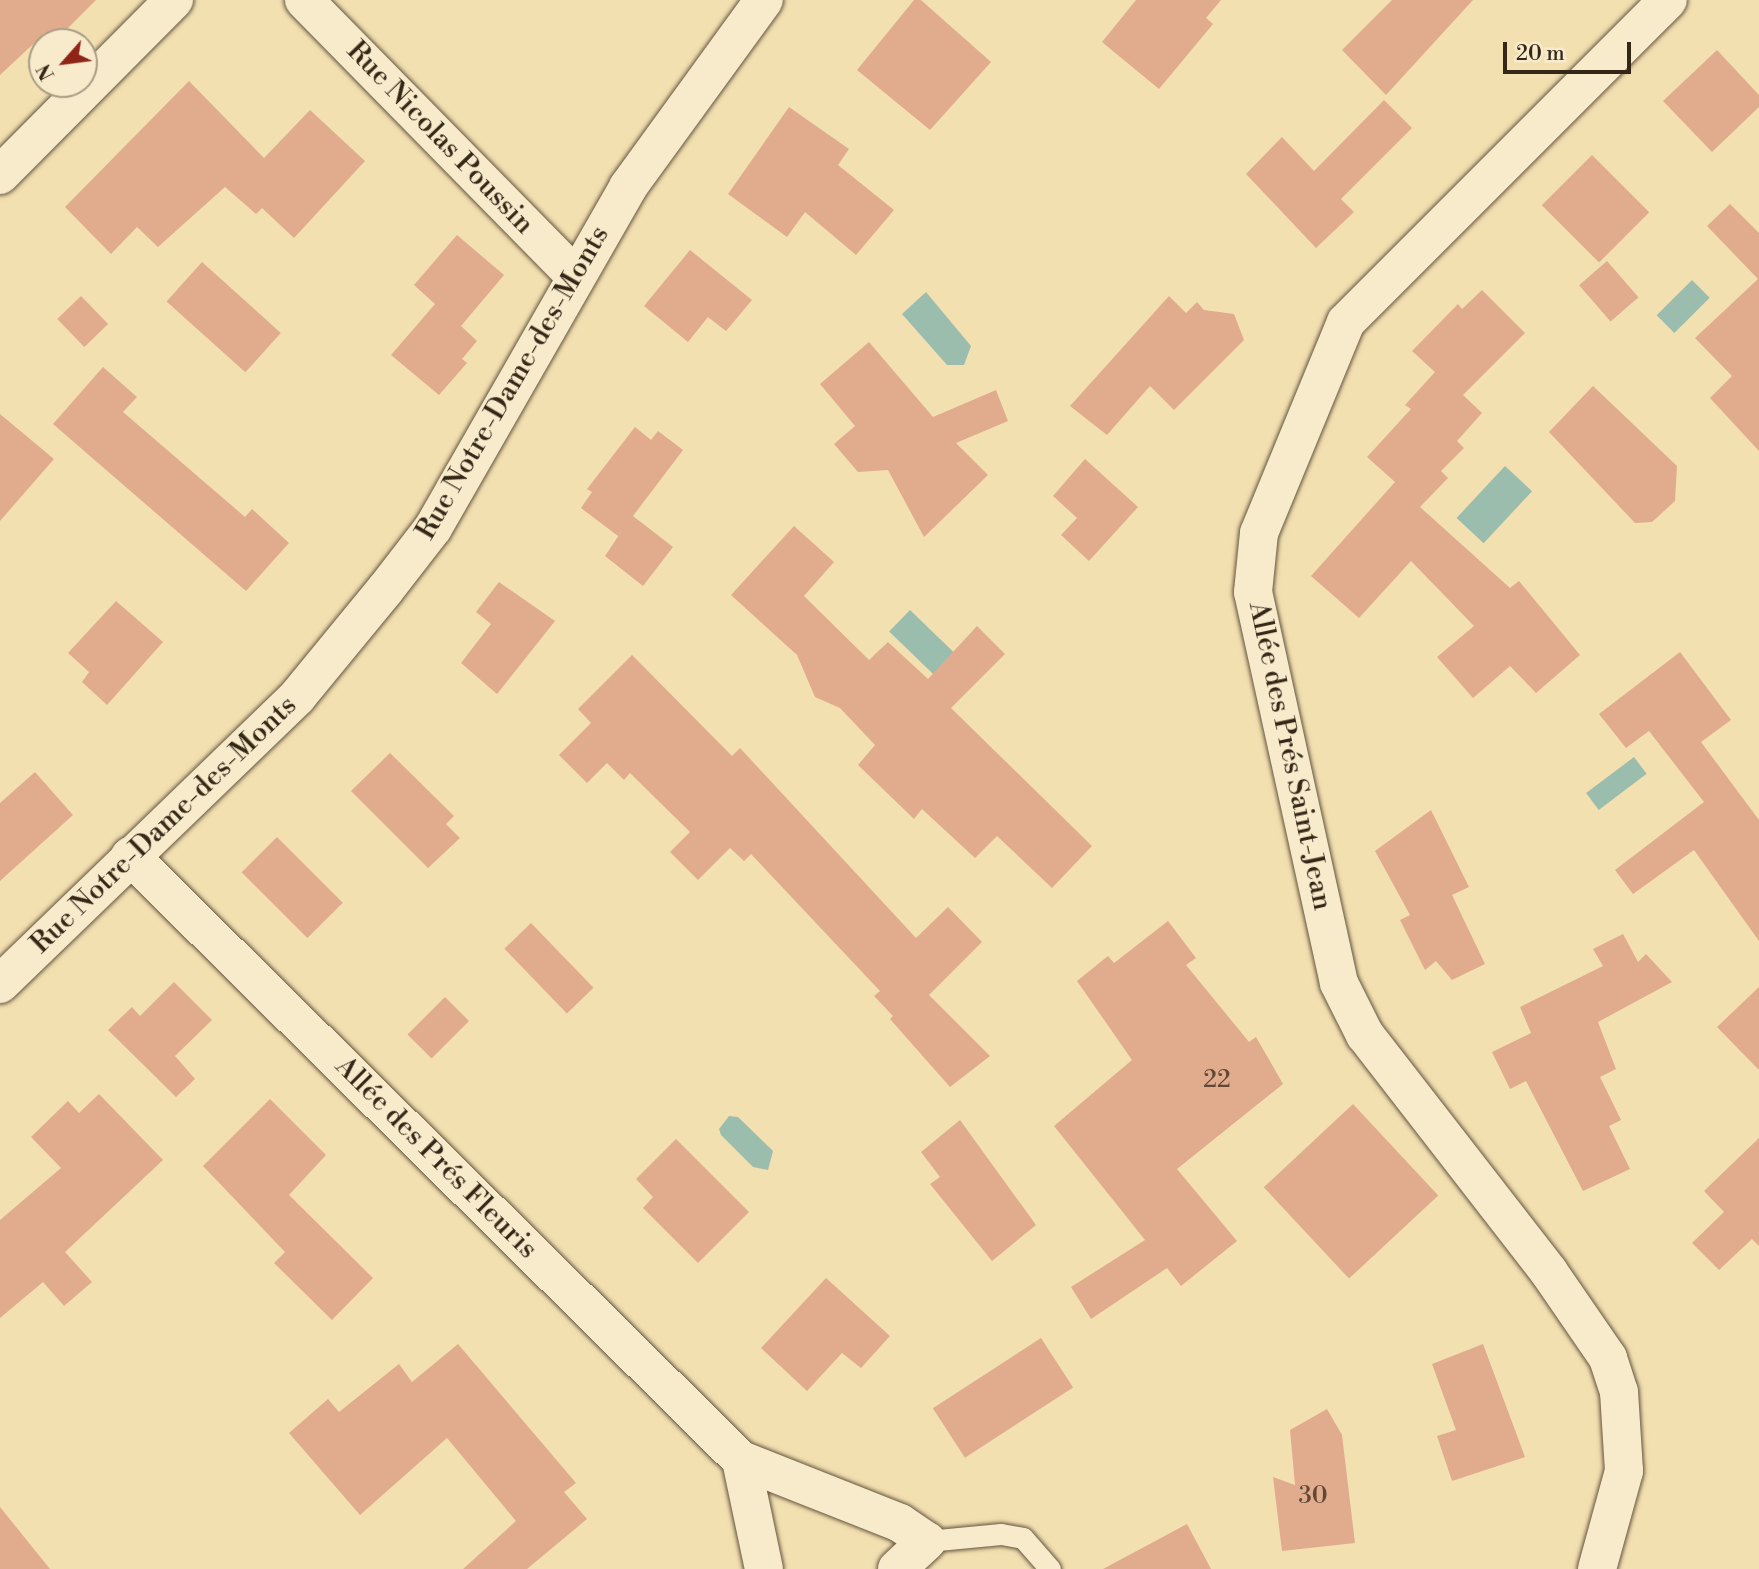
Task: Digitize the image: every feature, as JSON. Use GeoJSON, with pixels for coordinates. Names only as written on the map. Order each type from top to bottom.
{"type":"FeatureCollection","features":[{"type":"Feature","properties":{"kind":"street"},"geometry":{"type":"LineString","coordinates":[[0,175],[174,0]]}},
{"type":"Feature","properties":{"kind":"street","name":"Rue Nicolas Poussin"},"geometry":{"type":"LineString","coordinates":[[304,0],[575,276]]}},
{"type":"Feature","properties":{"kind":"street","name":"Rue Notre-Dame-des-Monts"},"geometry":{"type":"LineString","coordinates":[[0,984],[297,697],[393,580],[433,528],[530,365],[575,276],[628,187],[764,0]]}},
{"type":"Feature","properties":{"kind":"street","name":"Allée des Prés Saint-Jean"},"geometry":{"type":"LineString","coordinates":[[1597,1569],[1625,1458],[1619,1392],[1608,1358],[1365,1035],[1339,983],[1253,592],[1259,533],[1346,322],[1668,0]]}},
{"type":"Feature","properties":{"kind":"street","name":"Allée des Prés Fleuris"},"geometry":{"type":"LineString","coordinates":[[130,856],[741,1461],[900,1522],[927,1541]]}},
{"type":"Feature","properties":{"kind":"street"},"geometry":{"type":"LineString","coordinates":[[741,1461],[764,1569]]}},
{"type":"Feature","properties":{"kind":"street"},"geometry":{"type":"LineString","coordinates":[[897,1569],[927,1541]]}},
{"type":"Feature","properties":{"kind":"lane"},"geometry":{"type":"LineString","coordinates":[[927,1541],[1001,1534],[1023,1538],[1049,1569]]}},
{"type":"Feature","properties":{"kind":"shaded area"},"geometry":{"type":"Polygon","coordinates":[[[1692,280],[1710,298],[1674,333],[1657,315],[1692,280]]]}},
{"type":"Feature","properties":{"kind":"shaded area"},"geometry":{"type":"Polygon","coordinates":[[[926,292],[971,346],[964,365],[947,365],[902,314],[926,292]]]}},
{"type":"Feature","properties":{"kind":"shaded area"},"geometry":{"type":"Polygon","coordinates":[[[1505,466],[1532,491],[1484,543],[1457,518],[1505,466]]]}},
{"type":"Feature","properties":{"kind":"shaded area"},"geometry":{"type":"Polygon","coordinates":[[[910,610],[956,654],[935,676],[889,632],[910,610]]]}},
{"type":"Feature","properties":{"kind":"shaded area"},"geometry":{"type":"Polygon","coordinates":[[[1634,757],[1647,774],[1599,810],[1586,793],[1634,757]]]}},
{"type":"Feature","properties":{"kind":"shaded area"},"geometry":{"type":"Polygon","coordinates":[[[729,1116],[738,1117],[773,1151],[768,1170],[753,1167],[721,1135],[719,1129],[729,1116]]]}},
{"type":"Feature","properties":{"kind":"building"},"geometry":{"type":"Polygon","coordinates":[[[0,0],[96,0],[68,28],[28,28],[28,49],[0,75],[0,0]]]}},
{"type":"Feature","properties":{"kind":"building"},"geometry":{"type":"Polygon","coordinates":[[[914,0],[921,0],[991,62],[930,130],[857,70],[914,0]]]}},
{"type":"Feature","properties":{"kind":"building"},"geometry":{"type":"Polygon","coordinates":[[[1136,0],[1221,0],[1206,18],[1213,24],[1159,89],[1102,42],[1136,0]]]}},
{"type":"Feature","properties":{"kind":"building"},"geometry":{"type":"Polygon","coordinates":[[[1392,0],[1473,0],[1386,95],[1342,50],[1392,0]]]}},
{"type":"Feature","properties":{"kind":"building"},"geometry":{"type":"Polygon","coordinates":[[[1717,50],[1759,95],[1759,107],[1712,152],[1663,101],[1717,50]]]}},
{"type":"Feature","properties":{"kind":"building"},"geometry":{"type":"Polygon","coordinates":[[[189,81],[264,158],[310,110],[365,161],[294,238],[262,208],[256,214],[225,187],[158,247],[137,227],[111,254],[65,207],[189,81]]]}},
{"type":"Feature","properties":{"kind":"building"},"geometry":{"type":"Polygon","coordinates":[[[1384,100],[1412,128],[1341,199],[1354,212],[1316,248],[1246,174],[1282,137],[1314,171],[1384,100]]]}},
{"type":"Feature","properties":{"kind":"building"},"geometry":{"type":"Polygon","coordinates":[[[789,107],[849,149],[838,165],[894,210],[856,255],[805,212],[787,237],[728,194],[789,107]]]}},
{"type":"Feature","properties":{"kind":"building"},"geometry":{"type":"Polygon","coordinates":[[[1592,155],[1649,212],[1599,262],[1542,205],[1592,155]]]}},
{"type":"Feature","properties":{"kind":"building"},"geometry":{"type":"Polygon","coordinates":[[[1730,204],[1759,233],[1759,451],[1710,398],[1732,376],[1695,338],[1758,279],[1707,226],[1730,204]]]}},
{"type":"Feature","properties":{"kind":"building"},"geometry":{"type":"Polygon","coordinates":[[[457,235],[504,275],[461,326],[477,341],[462,359],[467,363],[439,395],[391,355],[435,304],[414,285],[457,235]]]}},
{"type":"Feature","properties":{"kind":"building"},"geometry":{"type":"Polygon","coordinates":[[[690,250],[752,300],[726,331],[708,317],[688,342],[644,306],[690,250]]]}},
{"type":"Feature","properties":{"kind":"building"},"geometry":{"type":"Polygon","coordinates":[[[1607,261],[1638,297],[1611,322],[1579,285],[1607,261]]]}},
{"type":"Feature","properties":{"kind":"building"},"geometry":{"type":"Polygon","coordinates":[[[202,262],[281,333],[245,372],[167,301],[202,262]]]}},
{"type":"Feature","properties":{"kind":"building"},"geometry":{"type":"Polygon","coordinates":[[[1482,290],[1525,333],[1463,395],[1482,413],[1457,441],[1464,448],[1441,471],[1448,478],[1420,507],[1510,588],[1519,581],[1580,655],[1536,693],[1510,666],[1473,698],[1437,657],[1474,626],[1411,561],[1359,618],[1311,576],[1395,482],[1367,457],[1411,409],[1405,405],[1435,372],[1412,351],[1458,304],[1462,309],[1482,290]]]}},
{"type":"Feature","properties":{"kind":"building"},"geometry":{"type":"Polygon","coordinates":[[[81,296],[108,324],[84,347],[57,319],[81,296]]]}},
{"type":"Feature","properties":{"kind":"building"},"geometry":{"type":"Polygon","coordinates":[[[1169,296],[1186,313],[1197,302],[1204,310],[1234,314],[1244,340],[1174,410],[1150,386],[1107,435],[1070,406],[1169,296]]]}},
{"type":"Feature","properties":{"kind":"building"},"geometry":{"type":"Polygon","coordinates":[[[869,342],[933,417],[996,390],[1008,421],[956,443],[988,475],[924,537],[888,470],[858,472],[834,444],[855,426],[820,384],[869,342]]]}},
{"type":"Feature","properties":{"kind":"building"},"geometry":{"type":"Polygon","coordinates":[[[103,367],[137,397],[123,412],[245,517],[252,509],[289,543],[246,591],[53,424],[103,367]]]}},
{"type":"Feature","properties":{"kind":"building"},"geometry":{"type":"Polygon","coordinates":[[[1593,386],[1677,466],[1675,501],[1652,522],[1635,523],[1549,432],[1593,386]]]}},
{"type":"Feature","properties":{"kind":"building"},"geometry":{"type":"Polygon","coordinates":[[[0,414],[54,459],[0,521],[0,414]]]}},
{"type":"Feature","properties":{"kind":"building"},"geometry":{"type":"Polygon","coordinates":[[[635,427],[651,440],[658,431],[683,450],[633,516],[673,547],[643,586],[605,556],[623,529],[618,536],[581,508],[592,492],[587,489],[635,427]]]}},
{"type":"Feature","properties":{"kind":"building"},"geometry":{"type":"Polygon","coordinates":[[[1085,459],[1138,507],[1089,561],[1061,535],[1077,518],[1053,496],[1085,459]]]}},
{"type":"Feature","properties":{"kind":"building"},"geometry":{"type":"Polygon","coordinates":[[[794,526],[834,562],[804,596],[869,660],[888,642],[928,679],[977,626],[1005,654],[951,708],[1092,846],[1052,888],[997,836],[975,858],[922,809],[914,819],[858,765],[875,745],[840,708],[815,697],[797,655],[731,595],[794,526]]]}},
{"type":"Feature","properties":{"kind":"building"},"geometry":{"type":"Polygon","coordinates":[[[499,582],[555,621],[497,694],[461,663],[491,624],[476,612],[499,582]]]}},
{"type":"Feature","properties":{"kind":"building"},"geometry":{"type":"Polygon","coordinates":[[[116,601],[163,642],[107,705],[82,682],[89,672],[68,653],[116,601]]]}},
{"type":"Feature","properties":{"kind":"building"},"geometry":{"type":"Polygon","coordinates":[[[1680,652],[1731,720],[1701,742],[1759,820],[1759,941],[1694,850],[1633,894],[1615,870],[1704,802],[1649,731],[1626,748],[1599,714],[1680,652]]]}},
{"type":"Feature","properties":{"kind":"building"},"geometry":{"type":"Polygon","coordinates":[[[632,655],[732,756],[740,748],[916,938],[948,907],[982,942],[929,995],[990,1056],[950,1087],[890,1019],[893,1016],[874,996],[880,991],[751,854],[744,861],[730,848],[698,880],[670,852],[690,832],[630,773],[624,780],[607,763],[587,783],[559,755],[591,723],[578,709],[632,655]]]}},
{"type":"Feature","properties":{"kind":"building"},"geometry":{"type":"Polygon","coordinates":[[[390,753],[454,816],[446,824],[460,838],[428,868],[351,791],[390,753]]]}},
{"type":"Feature","properties":{"kind":"building"},"geometry":{"type":"Polygon","coordinates":[[[35,772],[73,815],[0,881],[0,803],[35,772]]]}},
{"type":"Feature","properties":{"kind":"building"},"geometry":{"type":"Polygon","coordinates":[[[1431,810],[1469,887],[1452,895],[1485,964],[1452,980],[1436,961],[1425,970],[1400,920],[1410,915],[1375,851],[1431,810]]]}},
{"type":"Feature","properties":{"kind":"building"},"geometry":{"type":"Polygon","coordinates":[[[277,837],[343,903],[307,938],[242,872],[277,837]]]}},
{"type":"Feature","properties":{"kind":"building"},"geometry":{"type":"Polygon","coordinates":[[[1168,921],[1196,958],[1186,965],[1249,1042],[1256,1037],[1283,1084],[1177,1169],[1237,1241],[1181,1286],[1167,1268],[1091,1319],[1071,1287],[1145,1240],[1054,1126],[1132,1060],[1077,981],[1108,956],[1114,963],[1168,921]]]}},
{"type":"Feature","properties":{"kind":"building"},"geometry":{"type":"Polygon","coordinates":[[[531,923],[594,988],[567,1013],[504,949],[531,923]]]}},
{"type":"Feature","properties":{"kind":"building"},"geometry":{"type":"Polygon","coordinates":[[[1623,934],[1638,962],[1646,954],[1672,982],[1598,1022],[1616,1069],[1600,1077],[1621,1120],[1609,1126],[1630,1169],[1583,1191],[1526,1081],[1510,1089],[1492,1052],[1531,1033],[1520,1007],[1603,966],[1593,949],[1623,934]]]}},
{"type":"Feature","properties":{"kind":"building"},"geometry":{"type":"Polygon","coordinates":[[[174,982],[212,1020],[175,1056],[195,1079],[176,1097],[108,1030],[132,1007],[140,1016],[174,982]]]}},
{"type":"Feature","properties":{"kind":"building"},"geometry":{"type":"Polygon","coordinates":[[[1759,987],[1759,1070],[1717,1027],[1759,987]]]}},
{"type":"Feature","properties":{"kind":"building"},"geometry":{"type":"Polygon","coordinates":[[[445,997],[469,1021],[432,1059],[408,1034],[445,997]]]}},
{"type":"Feature","properties":{"kind":"building"},"geometry":{"type":"Polygon","coordinates":[[[99,1094],[163,1160],[65,1252],[92,1282],[64,1306],[43,1282],[0,1318],[0,1220],[61,1168],[31,1137],[68,1101],[79,1113],[99,1094]]]}},
{"type":"Feature","properties":{"kind":"building"},"geometry":{"type":"Polygon","coordinates":[[[270,1099],[326,1155],[289,1195],[373,1278],[332,1320],[274,1263],[285,1252],[203,1166],[270,1099]]]}},
{"type":"Feature","properties":{"kind":"building"},"geometry":{"type":"Polygon","coordinates":[[[1353,1104],[1438,1195],[1349,1279],[1264,1187],[1353,1104]]]}},
{"type":"Feature","properties":{"kind":"building"},"geometry":{"type":"Polygon","coordinates":[[[960,1120],[1036,1225],[992,1261],[930,1184],[940,1177],[921,1152],[960,1120]]]}},
{"type":"Feature","properties":{"kind":"building"},"geometry":{"type":"Polygon","coordinates":[[[1759,1138],[1759,1246],[1752,1239],[1719,1270],[1692,1243],[1724,1212],[1704,1191],[1759,1138]]]}},
{"type":"Feature","properties":{"kind":"building"},"geometry":{"type":"Polygon","coordinates":[[[676,1139],[749,1212],[698,1263],[643,1208],[653,1197],[636,1179],[676,1139]]]}},
{"type":"Feature","properties":{"kind":"building"},"geometry":{"type":"Polygon","coordinates":[[[826,1278],[890,1336],[861,1368],[842,1353],[807,1391],[761,1348],[826,1278]]]}},
{"type":"Feature","properties":{"kind":"building"},"geometry":{"type":"Polygon","coordinates":[[[1041,1338],[1073,1387],[965,1458],[933,1408],[1041,1338]]]}},
{"type":"Feature","properties":{"kind":"building"},"geometry":{"type":"Polygon","coordinates":[[[458,1344],[576,1483],[564,1492],[587,1519],[527,1569],[463,1569],[516,1521],[447,1438],[360,1515],[289,1433],[328,1399],[339,1412],[399,1364],[412,1382],[458,1344]]]}},
{"type":"Feature","properties":{"kind":"building"},"geometry":{"type":"Polygon","coordinates":[[[1483,1344],[1525,1457],[1452,1481],[1437,1436],[1456,1430],[1432,1364],[1483,1344]]]}},
{"type":"Feature","properties":{"kind":"building"},"geometry":{"type":"Polygon","coordinates":[[[1327,1409],[1342,1435],[1355,1543],[1282,1551],[1273,1477],[1295,1485],[1290,1430],[1327,1409]]]}},
{"type":"Feature","properties":{"kind":"building"},"geometry":{"type":"Polygon","coordinates":[[[0,1507],[50,1569],[0,1569],[0,1507]]]}},
{"type":"Feature","properties":{"kind":"building"},"geometry":{"type":"Polygon","coordinates":[[[1187,1524],[1211,1569],[1103,1569],[1187,1524]]]}}]}
